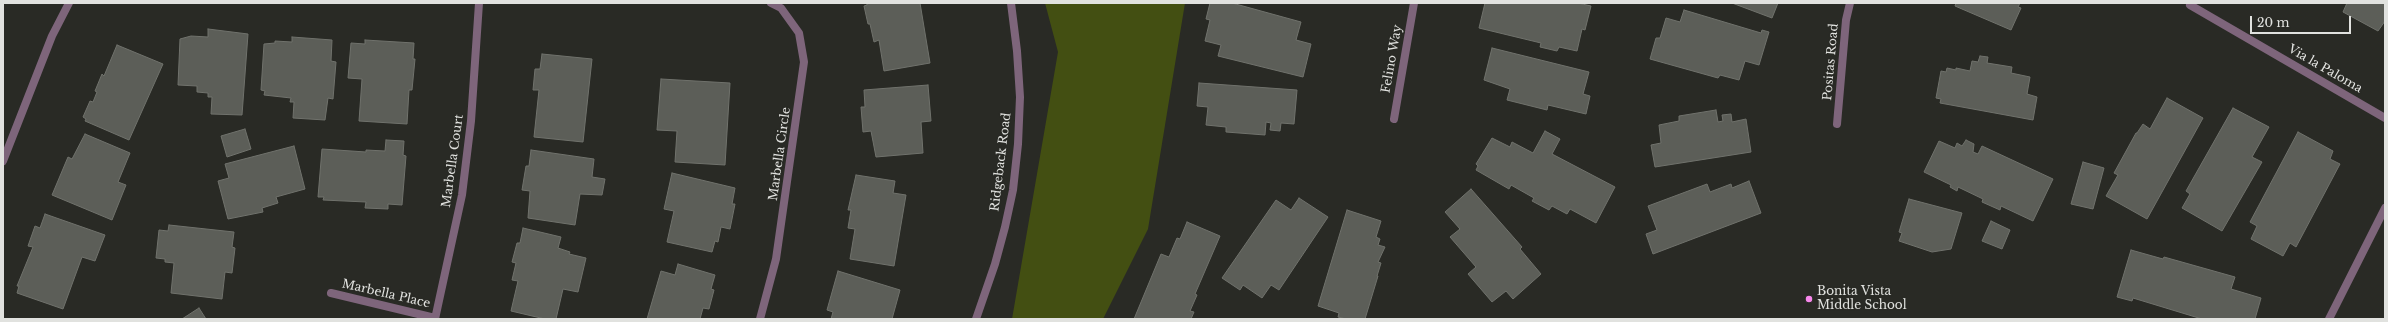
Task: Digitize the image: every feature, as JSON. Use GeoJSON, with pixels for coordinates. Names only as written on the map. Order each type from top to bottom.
{"type":"FeatureCollection","features":[{"type":"Feature","properties":{"kind":"street"},"geometry":{"type":"LineString","coordinates":[[3,161],[52,36],[69,3]]}},
{"type":"Feature","properties":{"kind":"street","name":"Marbella Court"},"geometry":{"type":"LineString","coordinates":[[435,318],[462,195],[471,121],[479,3]]}},
{"type":"Feature","properties":{"kind":"street","name":"Marbella Circle"},"geometry":{"type":"LineString","coordinates":[[760,319],[776,259],[804,62],[799,33],[781,8],[771,3]]}},
{"type":"Feature","properties":{"kind":"street","name":"Ridgeback Road"},"geometry":{"type":"LineString","coordinates":[[976,319],[995,264],[1005,227],[1016,159],[1020,97],[1017,51],[1011,3]]}},
{"type":"Feature","properties":{"kind":"street","name":"Felino Way"},"geometry":{"type":"LineString","coordinates":[[1394,119],[1414,3]]}},
{"type":"Feature","properties":{"kind":"street","name":"Positas Road"},"geometry":{"type":"LineString","coordinates":[[1837,124],[1846,20],[1850,3]]}},
{"type":"Feature","properties":{"kind":"street","name":"Via la Paloma"},"geometry":{"type":"LineString","coordinates":[[2190,6],[2385,118]]}},
{"type":"Feature","properties":{"kind":"street"},"geometry":{"type":"LineString","coordinates":[[2329,319],[2385,208]]}},
{"type":"Feature","properties":{"kind":"street","name":"Marbella Place"},"geometry":{"type":"LineString","coordinates":[[331,293],[435,318]]}},
{"type":"Feature","properties":{"kind":"green space"},"geometry":{"type":"Polygon","coordinates":[[[1045,3],[1185,3],[1148,229],[1103,319],[1012,319],[1058,52],[1045,3]]]}},
{"type":"Feature","properties":{"kind":"building"},"geometry":{"type":"Polygon","coordinates":[[[867,3],[920,3],[930,63],[884,71],[879,40],[874,42],[870,24],[868,24],[864,6],[867,5],[867,3]]]}},
{"type":"Feature","properties":{"kind":"building"},"geometry":{"type":"Polygon","coordinates":[[[1210,3],[1232,3],[1301,22],[1296,40],[1311,44],[1303,77],[1218,56],[1221,45],[1205,41],[1210,20],[1206,19],[1210,3]]]}},
{"type":"Feature","properties":{"kind":"building"},"geometry":{"type":"Polygon","coordinates":[[[1485,3],[1578,3],[1591,6],[1585,30],[1582,29],[1577,51],[1559,47],[1557,51],[1540,47],[1541,43],[1479,28],[1485,3]]]}},
{"type":"Feature","properties":{"kind":"building"},"geometry":{"type":"Polygon","coordinates":[[[1732,3],[1778,3],[1772,18],[1732,3]]]}},
{"type":"Feature","properties":{"kind":"building"},"geometry":{"type":"Polygon","coordinates":[[[1956,3],[2020,3],[2018,7],[2021,8],[2011,30],[1955,6],[1956,3]]]}},
{"type":"Feature","properties":{"kind":"building"},"geometry":{"type":"Polygon","coordinates":[[[2347,3],[2385,3],[2385,21],[2378,31],[2343,12],[2347,3]]]}},
{"type":"Feature","properties":{"kind":"building"},"geometry":{"type":"Polygon","coordinates":[[[1684,10],[1761,33],[1762,30],[1769,32],[1759,65],[1745,61],[1739,80],[1720,75],[1718,78],[1650,59],[1656,38],[1660,38],[1666,18],[1680,22],[1684,10]]]}},
{"type":"Feature","properties":{"kind":"building"},"geometry":{"type":"Polygon","coordinates":[[[208,29],[248,34],[242,115],[211,114],[212,97],[208,97],[208,93],[197,92],[197,86],[178,85],[180,39],[191,36],[208,37],[208,29]]]}},
{"type":"Feature","properties":{"kind":"building"},"geometry":{"type":"Polygon","coordinates":[[[292,37],[332,40],[331,61],[336,62],[333,99],[328,98],[325,120],[293,118],[294,102],[290,102],[291,98],[264,95],[265,91],[261,90],[264,44],[275,43],[275,41],[292,42],[292,37]]]}},
{"type":"Feature","properties":{"kind":"building"},"geometry":{"type":"Polygon","coordinates":[[[365,40],[414,43],[413,59],[415,59],[412,90],[409,90],[407,124],[359,121],[362,79],[348,78],[351,43],[365,44],[365,40]]]}},
{"type":"Feature","properties":{"kind":"building"},"geometry":{"type":"Polygon","coordinates":[[[117,45],[163,64],[129,140],[85,121],[86,119],[83,117],[90,101],[93,102],[97,92],[95,91],[102,74],[104,76],[117,45]]]}},
{"type":"Feature","properties":{"kind":"building"},"geometry":{"type":"Polygon","coordinates":[[[1492,48],[1589,72],[1583,94],[1590,96],[1586,114],[1548,105],[1547,110],[1507,100],[1510,89],[1484,80],[1492,48]]]}},
{"type":"Feature","properties":{"kind":"building"},"geometry":{"type":"Polygon","coordinates":[[[542,54],[592,59],[583,142],[534,137],[539,90],[533,90],[535,69],[540,69],[542,54]]]}},
{"type":"Feature","properties":{"kind":"building"},"geometry":{"type":"Polygon","coordinates":[[[1980,56],[1988,57],[1987,63],[2012,67],[2011,73],[2030,77],[2027,94],[2037,97],[2033,120],[1940,103],[1941,99],[1936,98],[1941,71],[1946,72],[1947,68],[1956,70],[1956,68],[1970,71],[1972,61],[1978,62],[1980,56]]]}},
{"type":"Feature","properties":{"kind":"building"},"geometry":{"type":"Polygon","coordinates":[[[661,79],[730,83],[725,165],[675,162],[677,131],[657,130],[661,79]]]}},
{"type":"Feature","properties":{"kind":"building"},"geometry":{"type":"Polygon","coordinates":[[[1199,83],[1297,90],[1294,124],[1281,123],[1280,131],[1270,130],[1271,123],[1266,122],[1265,135],[1226,132],[1226,127],[1206,125],[1208,107],[1197,106],[1199,83]]]}},
{"type":"Feature","properties":{"kind":"building"},"geometry":{"type":"Polygon","coordinates":[[[928,85],[931,121],[921,122],[923,153],[876,157],[871,131],[863,132],[861,107],[865,107],[864,90],[928,85]]]}},
{"type":"Feature","properties":{"kind":"building"},"geometry":{"type":"Polygon","coordinates":[[[2167,98],[2203,118],[2147,219],[2106,196],[2118,175],[2114,173],[2136,133],[2143,124],[2150,129],[2167,98]]]}},
{"type":"Feature","properties":{"kind":"building"},"geometry":{"type":"Polygon","coordinates":[[[2233,108],[2269,127],[2252,157],[2262,162],[2222,231],[2182,208],[2190,194],[2186,191],[2233,108]]]}},
{"type":"Feature","properties":{"kind":"building"},"geometry":{"type":"Polygon","coordinates":[[[1716,110],[1718,122],[1723,121],[1722,115],[1731,114],[1732,122],[1746,119],[1751,152],[1655,167],[1651,145],[1661,143],[1659,125],[1679,121],[1679,116],[1716,110]]]}},
{"type":"Feature","properties":{"kind":"building"},"geometry":{"type":"Polygon","coordinates":[[[245,129],[251,149],[227,157],[221,136],[245,129]]]}},
{"type":"Feature","properties":{"kind":"building"},"geometry":{"type":"Polygon","coordinates":[[[1545,131],[1560,139],[1552,154],[1615,187],[1596,223],[1570,209],[1567,214],[1552,206],[1549,210],[1532,201],[1534,198],[1511,185],[1509,189],[1476,170],[1478,166],[1476,164],[1492,138],[1510,147],[1512,142],[1533,153],[1545,131]]]}},
{"type":"Feature","properties":{"kind":"building"},"geometry":{"type":"Polygon","coordinates":[[[2298,132],[2333,151],[2330,159],[2340,164],[2296,247],[2290,243],[2283,256],[2251,239],[2257,226],[2250,222],[2298,132]]]}},
{"type":"Feature","properties":{"kind":"building"},"geometry":{"type":"Polygon","coordinates":[[[85,134],[130,153],[118,182],[126,185],[112,220],[52,195],[68,157],[72,159],[85,134]]]}},
{"type":"Feature","properties":{"kind":"building"},"geometry":{"type":"Polygon","coordinates":[[[386,140],[404,141],[403,155],[406,156],[402,205],[388,204],[388,209],[365,208],[366,202],[323,200],[324,197],[318,197],[322,149],[366,152],[366,150],[385,151],[386,140]]]}},
{"type":"Feature","properties":{"kind":"building"},"geometry":{"type":"Polygon","coordinates":[[[1966,140],[1974,144],[1973,152],[1978,154],[1982,146],[2053,179],[2033,221],[2001,206],[2000,210],[1982,202],[1983,199],[1958,187],[1957,191],[1950,187],[1951,185],[1924,172],[1939,141],[1955,148],[1957,143],[1962,146],[1966,140]]]}},
{"type":"Feature","properties":{"kind":"building"},"geometry":{"type":"Polygon","coordinates":[[[294,146],[305,189],[276,197],[278,203],[262,208],[263,212],[228,219],[218,181],[229,178],[225,164],[294,146]]]}},
{"type":"Feature","properties":{"kind":"building"},"geometry":{"type":"Polygon","coordinates":[[[531,150],[594,159],[592,177],[605,179],[602,195],[580,194],[575,225],[528,218],[530,191],[522,190],[526,166],[529,166],[531,150]]]}},
{"type":"Feature","properties":{"kind":"building"},"geometry":{"type":"Polygon","coordinates":[[[2083,162],[2104,168],[2093,209],[2071,204],[2083,162]]]}},
{"type":"Feature","properties":{"kind":"building"},"geometry":{"type":"Polygon","coordinates":[[[672,173],[735,188],[732,204],[735,204],[730,229],[721,227],[718,242],[715,241],[712,252],[667,242],[674,211],[664,209],[672,173]]]}},
{"type":"Feature","properties":{"kind":"building"},"geometry":{"type":"Polygon","coordinates":[[[856,175],[895,181],[893,193],[906,195],[894,266],[850,259],[855,229],[848,228],[851,210],[848,210],[856,175]]]}},
{"type":"Feature","properties":{"kind":"building"},"geometry":{"type":"Polygon","coordinates":[[[1749,181],[1761,213],[1653,254],[1646,234],[1657,230],[1648,206],[1707,184],[1710,192],[1731,184],[1732,188],[1749,181]]]}},
{"type":"Feature","properties":{"kind":"building"},"geometry":{"type":"Polygon","coordinates":[[[1471,189],[1522,247],[1520,249],[1541,274],[1513,299],[1506,291],[1492,302],[1468,274],[1476,267],[1450,237],[1460,229],[1445,212],[1471,189]]]}},
{"type":"Feature","properties":{"kind":"building"},"geometry":{"type":"Polygon","coordinates":[[[1299,198],[1328,217],[1279,290],[1271,285],[1262,298],[1243,285],[1240,290],[1222,278],[1276,200],[1291,210],[1299,198]]]}},
{"type":"Feature","properties":{"kind":"building"},"geometry":{"type":"Polygon","coordinates":[[[1909,199],[1962,213],[1951,249],[1932,252],[1899,241],[1902,233],[1899,232],[1909,199]]]}},
{"type":"Feature","properties":{"kind":"building"},"geometry":{"type":"Polygon","coordinates":[[[1347,210],[1381,221],[1376,237],[1380,239],[1378,245],[1385,247],[1378,262],[1381,263],[1365,319],[1346,319],[1338,317],[1339,313],[1318,306],[1347,210]]]}},
{"type":"Feature","properties":{"kind":"building"},"geometry":{"type":"Polygon","coordinates":[[[45,214],[105,235],[95,261],[82,257],[63,309],[17,293],[19,286],[17,286],[33,247],[28,246],[35,226],[40,228],[45,214]]]}},
{"type":"Feature","properties":{"kind":"building"},"geometry":{"type":"Polygon","coordinates":[[[1991,221],[2010,230],[2002,249],[1982,241],[1991,221]]]}},
{"type":"Feature","properties":{"kind":"building"},"geometry":{"type":"Polygon","coordinates":[[[1187,222],[1220,236],[1195,294],[1197,295],[1190,311],[1194,312],[1191,319],[1134,319],[1161,254],[1169,257],[1177,238],[1180,239],[1187,222]]]}},
{"type":"Feature","properties":{"kind":"building"},"geometry":{"type":"Polygon","coordinates":[[[169,225],[234,232],[232,247],[235,248],[232,273],[225,272],[222,299],[171,293],[174,263],[165,262],[165,259],[156,258],[159,230],[168,231],[169,225]]]}},
{"type":"Feature","properties":{"kind":"building"},"geometry":{"type":"Polygon","coordinates":[[[523,228],[561,237],[558,248],[570,252],[569,254],[586,258],[578,292],[563,289],[556,319],[545,319],[511,311],[518,281],[512,280],[516,263],[512,262],[517,243],[520,243],[523,228]]]}},
{"type":"Feature","properties":{"kind":"building"},"geometry":{"type":"Polygon","coordinates":[[[2131,250],[2163,259],[2164,257],[2235,277],[2231,289],[2261,298],[2255,319],[2202,319],[2133,298],[2132,301],[2117,297],[2131,250]]]}},
{"type":"Feature","properties":{"kind":"building"},"geometry":{"type":"Polygon","coordinates":[[[678,264],[715,275],[711,289],[714,290],[709,309],[703,308],[700,319],[647,319],[661,271],[675,275],[678,264]]]}},
{"type":"Feature","properties":{"kind":"building"},"geometry":{"type":"Polygon","coordinates":[[[838,271],[900,290],[892,319],[831,319],[833,312],[827,310],[838,271]]]}},
{"type":"Feature","properties":{"kind":"building"},"geometry":{"type":"Polygon","coordinates":[[[199,308],[206,319],[182,319],[199,308]]]}},
{"type":"Feature","properties":{"kind":"place","name":"Bonita Vista Middle School"},"geometry":{"type":"Point","coordinates":[1809,299]}}]}
